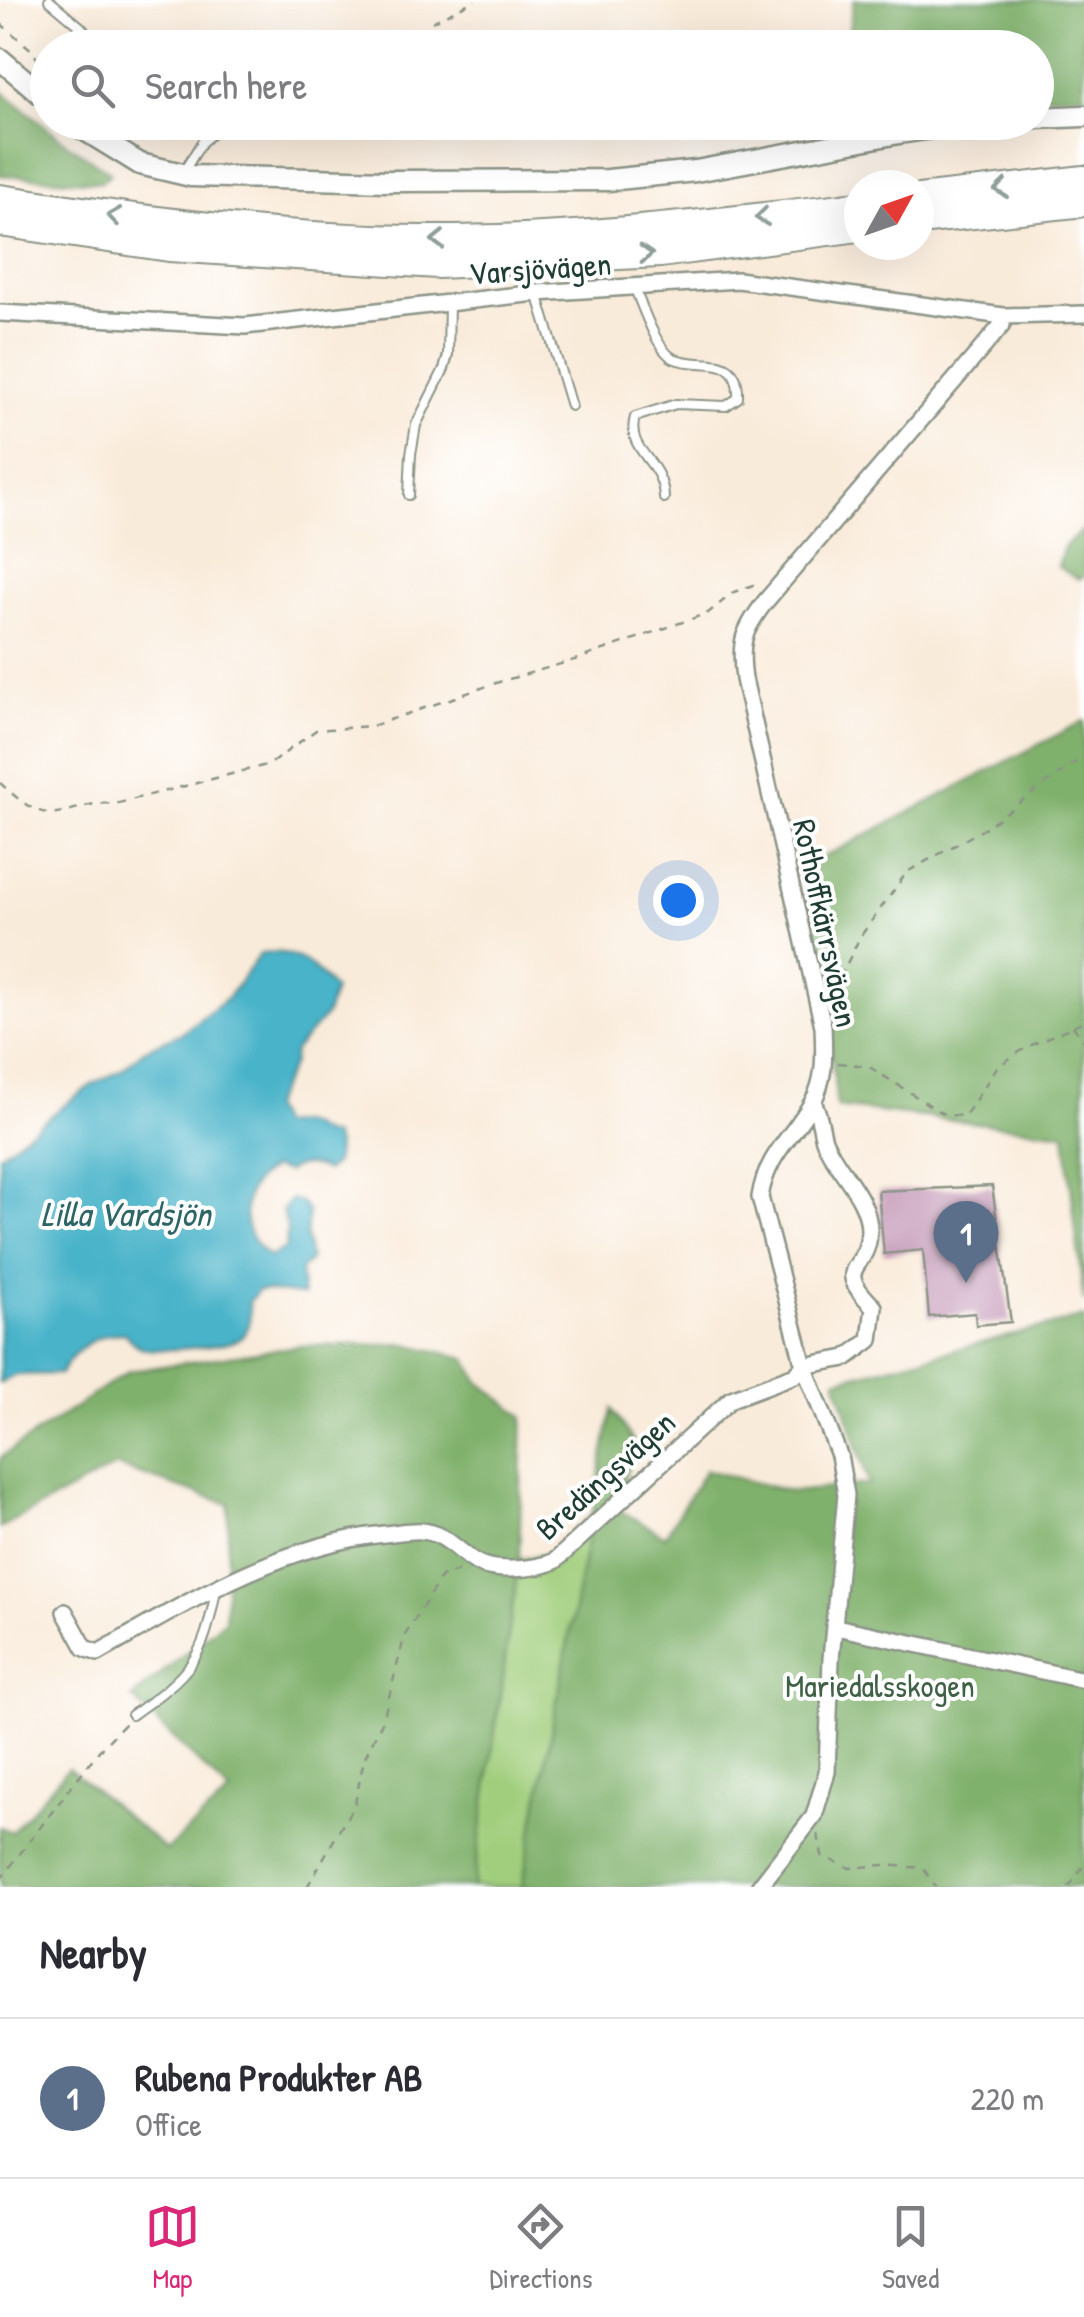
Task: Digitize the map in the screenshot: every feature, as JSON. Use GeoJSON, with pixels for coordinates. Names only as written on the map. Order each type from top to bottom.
{"type":"FeatureCollection","features":[{"type":"Feature","properties":{"kind":"highway"},"geometry":{"type":"LineString","coordinates":[[934,197],[1084,180]]}},
{"type":"Feature","properties":{"kind":"highway"},"geometry":{"type":"LineString","coordinates":[[0,199],[210,228],[420,240],[597,234],[844,208]]}},
{"type":"Feature","properties":{"kind":"highway"},"geometry":{"type":"LineString","coordinates":[[934,218],[1084,202]]}},
{"type":"Feature","properties":{"kind":"highway"},"geometry":{"type":"LineString","coordinates":[[0,222],[169,247],[438,264],[660,253],[844,229]]}},
{"type":"Feature","properties":{"kind":"street"},"geometry":{"type":"LineString","coordinates":[[0,59],[30,85]]}},
{"type":"Feature","properties":{"kind":"street"},"geometry":{"type":"LineString","coordinates":[[1054,117],[1084,116]]}},
{"type":"Feature","properties":{"kind":"street"},"geometry":{"type":"LineString","coordinates":[[101,140],[140,164],[182,174],[389,181],[608,180],[696,171],[862,140]]}},
{"type":"Feature","properties":{"kind":"street","name":"Varsjövägen"},"geometry":{"type":"LineString","coordinates":[[0,313],[245,326],[538,293],[738,280],[1003,316],[1084,314]]}},
{"type":"Feature","properties":{"kind":"street","name":"Rothoffkärrsvägen"},"geometry":{"type":"LineString","coordinates":[[758,1887],[814,1816],[827,1772],[831,1658],[846,1495],[839,1455],[804,1366],[760,1196],[764,1172],[813,1102],[825,1062],[823,1026],[742,660],[744,632],[765,602],[1002,325],[1003,316]]}},
{"type":"Feature","properties":{"kind":"street","name":"Bredängsvägen"},"geometry":{"type":"LineString","coordinates":[[477,1564],[514,1569],[555,1562],[732,1399],[795,1375],[804,1366],[846,1358],[870,1340],[874,1308],[854,1288],[852,1272],[867,1244],[865,1213],[824,1140],[813,1102]]}},
{"type":"Feature","properties":{"kind":"street"},"geometry":{"type":"LineString","coordinates":[[65,1612],[85,1648],[98,1654],[216,1590],[304,1551],[370,1536],[422,1531],[438,1536],[477,1564]]}},
{"type":"Feature","properties":{"kind":"street"},"geometry":{"type":"LineString","coordinates":[[836,1627],[1084,1680]]}},
{"type":"Feature","properties":{"kind":"lane"},"geometry":{"type":"LineString","coordinates":[[50,0],[83,30]]}},
{"type":"Feature","properties":{"kind":"lane"},"geometry":{"type":"LineString","coordinates":[[182,174],[204,140]]}},
{"type":"Feature","properties":{"kind":"lane"},"geometry":{"type":"LineString","coordinates":[[634,289],[662,348],[673,358],[716,363],[732,372],[738,385],[738,398],[726,406],[676,404],[635,417],[631,430],[638,448],[656,466],[664,482],[664,498]]}},
{"type":"Feature","properties":{"kind":"lane"},"geometry":{"type":"LineString","coordinates":[[538,293],[570,406]]}},
{"type":"Feature","properties":{"kind":"lane"},"geometry":{"type":"LineString","coordinates":[[409,495],[410,454],[416,424],[448,355],[449,303]]}},
{"type":"Feature","properties":{"kind":"lane"},"geometry":{"type":"LineString","coordinates":[[132,1715],[188,1671],[201,1651],[216,1590]]}},
{"type":"Feature","properties":{"kind":"path"},"geometry":{"type":"LineString","coordinates":[[424,30],[475,0]]}},
{"type":"Feature","properties":{"kind":"path"},"geometry":{"type":"LineString","coordinates":[[0,23],[30,48]]}},
{"type":"Feature","properties":{"kind":"path"},"geometry":{"type":"LineString","coordinates":[[0,783],[22,802],[49,813],[95,802],[115,804],[270,764],[316,730],[372,726],[499,682],[578,660],[708,613],[734,592],[753,585],[765,602]]}},
{"type":"Feature","properties":{"kind":"path"},"geometry":{"type":"LineString","coordinates":[[830,997],[860,937],[907,872],[982,830],[1084,756]]}},
{"type":"Feature","properties":{"kind":"path"},"geometry":{"type":"LineString","coordinates":[[825,1062],[868,1066],[945,1115],[965,1116],[998,1067],[1027,1047],[1084,1021]]}},
{"type":"Feature","properties":{"kind":"path"},"geometry":{"type":"LineString","coordinates":[[1073,1026],[1084,1041]]}},
{"type":"Feature","properties":{"kind":"path"},"geometry":{"type":"LineString","coordinates":[[307,1887],[355,1804],[364,1759],[383,1720],[405,1635],[441,1577],[477,1564]]}},
{"type":"Feature","properties":{"kind":"path"},"geometry":{"type":"LineString","coordinates":[[0,1880],[132,1715]]}},
{"type":"Feature","properties":{"kind":"path"},"geometry":{"type":"LineString","coordinates":[[814,1816],[822,1856],[850,1868],[923,1868],[936,1887]]}},
{"type":"Feature","properties":{"kind":"path"},"geometry":{"type":"LineString","coordinates":[[1068,1887],[1084,1865]]}},
{"type":"Feature","properties":{"kind":"green space"},"geometry":{"type":"Polygon","coordinates":[[[854,0],[1084,0],[1084,95],[1054,96],[1054,30],[849,30],[854,0]]]}},
{"type":"Feature","properties":{"kind":"green space"},"geometry":{"type":"Polygon","coordinates":[[[0,90],[30,114],[30,140],[63,140],[111,173],[101,182],[0,175],[0,90]]]}},
{"type":"Feature","properties":{"kind":"green space"},"geometry":{"type":"Polygon","coordinates":[[[1084,529],[1084,577],[1079,579],[1058,567],[1064,547],[1084,529]]]}},
{"type":"Feature","properties":{"kind":"green space"},"geometry":{"type":"Polygon","coordinates":[[[1084,721],[1084,1302],[1065,1133],[837,1107],[825,994],[803,868],[1084,721]]]}},
{"type":"Feature","properties":{"kind":"green space","name":"Mariedalsskogen"},"geometry":{"type":"Polygon","coordinates":[[[1084,1317],[1084,1887],[522,1887],[612,1409],[635,1444],[616,1508],[665,1536],[705,1470],[793,1492],[869,1484],[836,1380],[1084,1317]]]}},
{"type":"Feature","properties":{"kind":"green space"},"geometry":{"type":"Polygon","coordinates":[[[406,1344],[466,1358],[479,1382],[523,1416],[519,1559],[473,1887],[0,1887],[0,1827],[12,1832],[68,1768],[166,1850],[230,1793],[132,1698],[225,1620],[229,1504],[116,1466],[0,1528],[0,1458],[129,1371],[299,1346],[406,1344]]]}},
{"type":"Feature","properties":{"kind":"green space"},"geometry":{"type":"Polygon","coordinates":[[[592,1514],[522,1887],[473,1887],[519,1559],[554,1553],[592,1514]]]}},
{"type":"Feature","properties":{"kind":"water","name":"Lilla Vardsjön"},"geometry":{"type":"Polygon","coordinates":[[[276,952],[302,960],[334,990],[326,1015],[294,1051],[293,1063],[271,1107],[280,1125],[300,1123],[332,1136],[337,1147],[335,1163],[326,1171],[306,1165],[287,1172],[274,1168],[253,1185],[245,1210],[251,1236],[270,1257],[286,1247],[287,1228],[282,1211],[291,1199],[308,1211],[310,1260],[300,1271],[303,1295],[259,1290],[249,1302],[246,1331],[232,1342],[150,1349],[137,1345],[124,1333],[113,1334],[86,1344],[60,1374],[16,1375],[0,1383],[0,1154],[147,1048],[182,1033],[228,997],[261,953],[276,952]]]}},
{"type":"Feature","properties":{"kind":"building"},"geometry":{"type":"Polygon","coordinates":[[[992,1186],[1011,1322],[976,1325],[975,1313],[929,1317],[923,1250],[884,1254],[878,1191],[992,1186]]]}},
{"type":"Feature","properties":{"kind":"place","name":"Rubena Produkter AB"},"geometry":{"type":"Point","coordinates":[966,1283]}}]}
